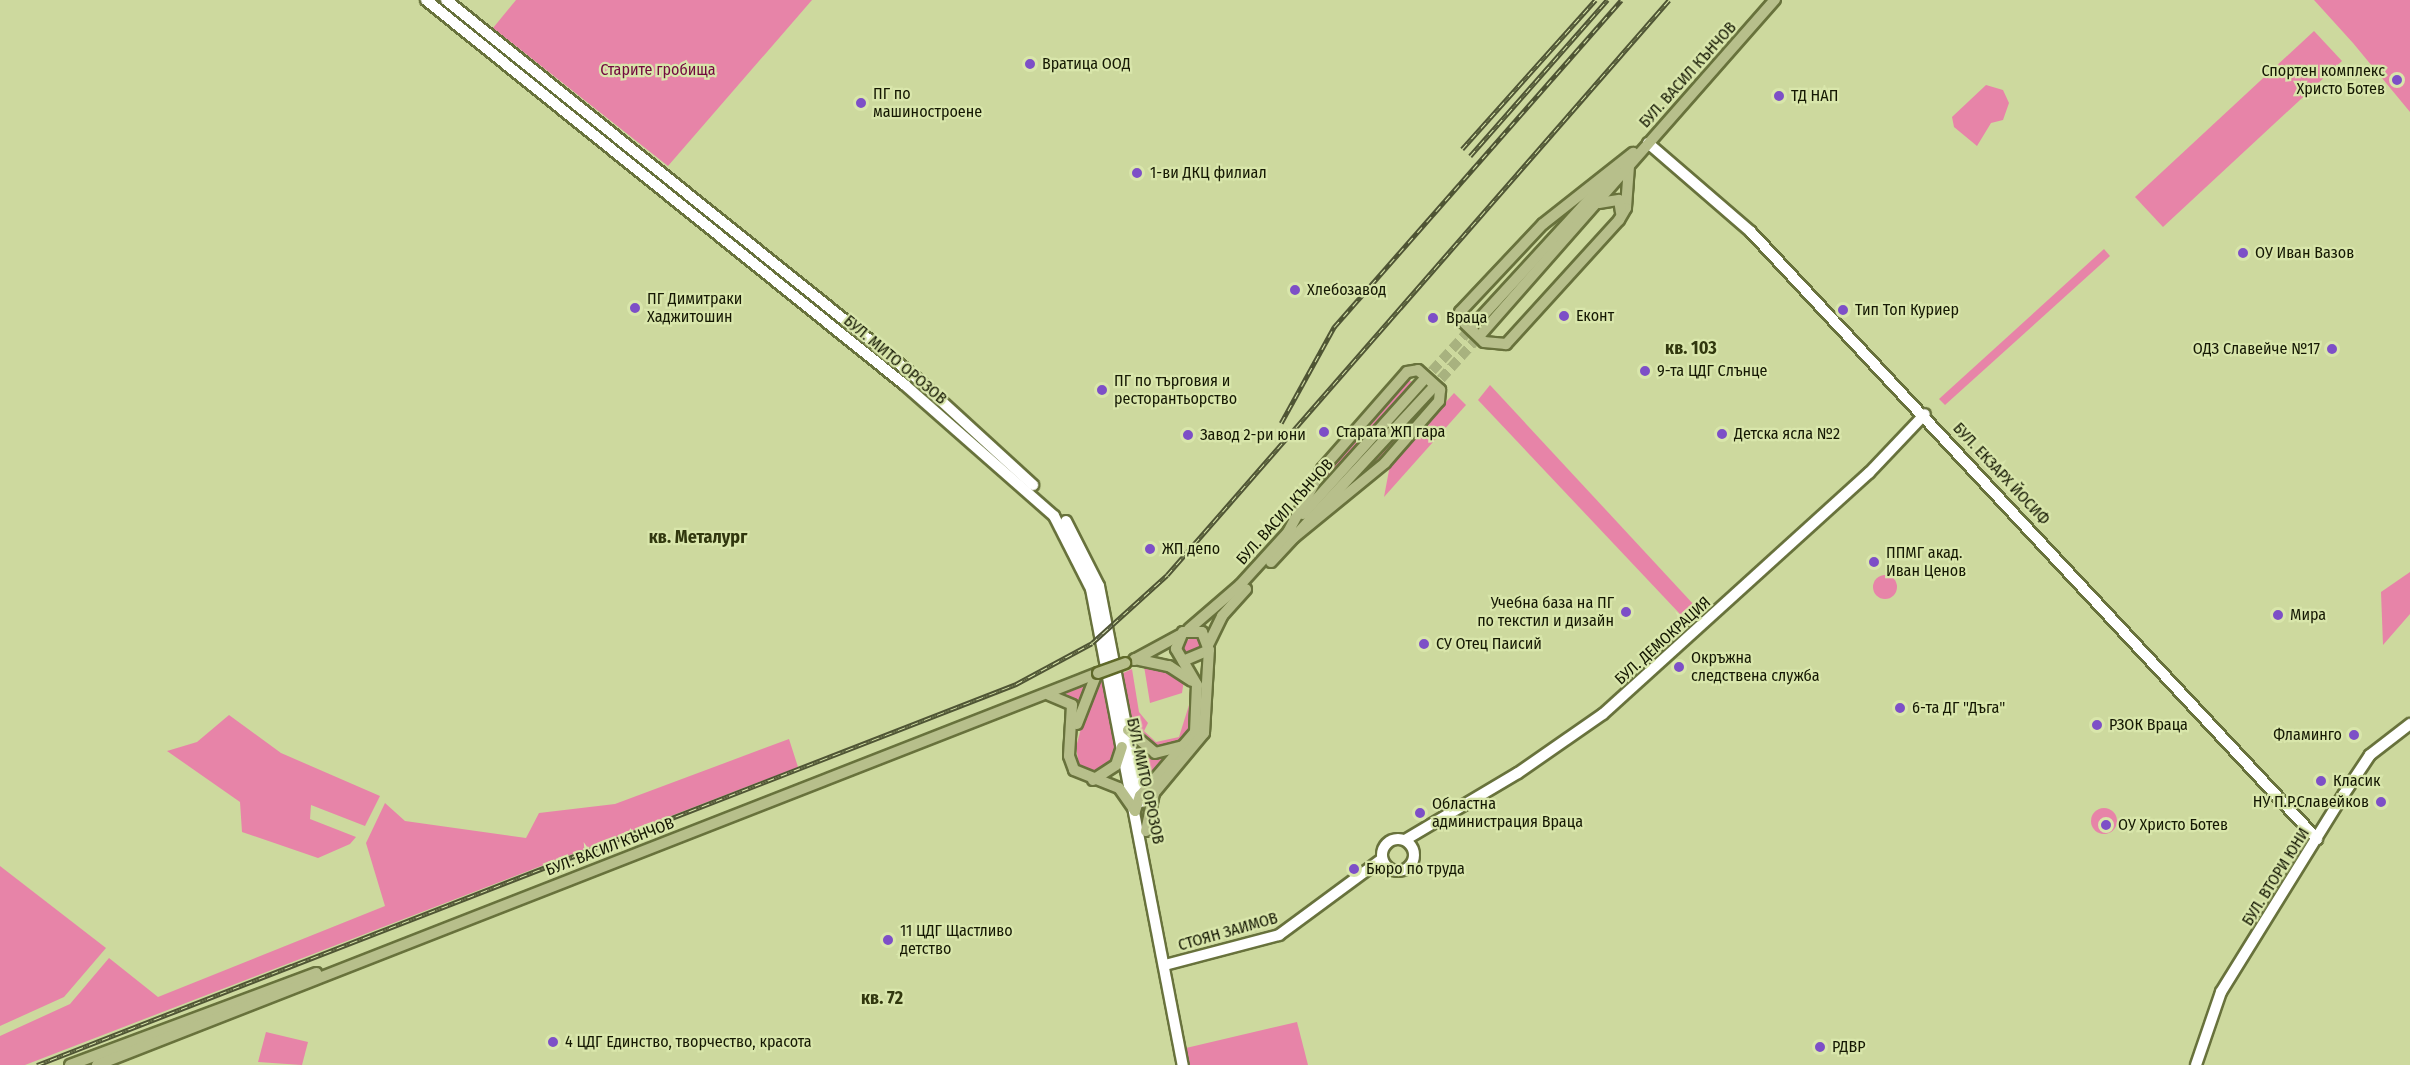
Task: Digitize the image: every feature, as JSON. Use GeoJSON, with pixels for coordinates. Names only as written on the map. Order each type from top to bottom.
{"type":"FeatureCollection","features":[{"type":"Feature","properties":{"kind":"main road","name":"БУЛ. ВАСИЛ КЪНЧОВ"},"geometry":{"type":"LineString","coordinates":[[1648,143],[1633,153],[1478,329],[1594,207],[1775,0]]}},
{"type":"Feature","properties":{"kind":"main road"},"geometry":{"type":"LineString","coordinates":[[1629,166],[1626,208],[1619,220],[1506,344],[1489,345],[1460,319],[1460,312],[1543,224],[1633,153]]}},
{"type":"Feature","properties":{"kind":"main road"},"geometry":{"type":"LineString","coordinates":[[1594,207],[1619,200],[1619,220]]}},
{"type":"Feature","properties":{"kind":"main road"},"geometry":{"type":"LineString","coordinates":[[1418,370],[1440,390],[1438,401],[1385,463],[1290,536],[1322,469],[1407,372],[1418,370]]}},
{"type":"Feature","properties":{"kind":"main road","name":"БУЛ. ВАСИЛ КЪНЧОВ"},"geometry":{"type":"LineString","coordinates":[[1209,646],[1227,610],[1422,382]]}},
{"type":"Feature","properties":{"kind":"main road","name":"БУЛ. ВАСИЛ КЪНЧОВ"},"geometry":{"type":"LineString","coordinates":[[98,1065],[382,951],[1130,661],[1185,632],[1229,597],[1431,390]]}},
{"type":"Feature","properties":{"kind":"main road"},"geometry":{"type":"LineString","coordinates":[[1135,811],[1140,796],[1195,732],[1197,685],[1181,660],[1185,632],[1202,632],[1209,646],[1204,733],[1154,793],[1146,831]]}},
{"type":"Feature","properties":{"kind":"main road"},"geometry":{"type":"LineString","coordinates":[[1181,660],[1209,646]]}},
{"type":"Feature","properties":{"kind":"main road","name":"БУЛ. ВАСИЛ КЪНЧОВ"},"geometry":{"type":"LineString","coordinates":[[1130,661],[1181,660]]}},
{"type":"Feature","properties":{"kind":"main road"},"geometry":{"type":"LineString","coordinates":[[1130,661],[1169,666],[1197,685]]}},
{"type":"Feature","properties":{"kind":"main road"},"geometry":{"type":"LineString","coordinates":[[1069,750],[1098,674]]}},
{"type":"Feature","properties":{"kind":"main road"},"geometry":{"type":"LineString","coordinates":[[1043,695],[1062,696],[1072,705],[1069,750],[1074,770],[1092,780],[1123,791],[1135,811]]}},
{"type":"Feature","properties":{"kind":"main road"},"geometry":{"type":"LineString","coordinates":[[1128,730],[1144,748],[1160,753],[1178,750],[1195,732]]}},
{"type":"Feature","properties":{"kind":"main road"},"geometry":{"type":"LineString","coordinates":[[1092,780],[1113,768],[1122,747]]}},
{"type":"Feature","properties":{"kind":"main road"},"geometry":{"type":"LineString","coordinates":[[69,1065],[382,951]]}},
{"type":"Feature","properties":{"kind":"street","name":"БУЛ. МИТО ОРОЗОВ"},"geometry":{"type":"LineString","coordinates":[[426,0],[905,385],[1045,506],[1088,575],[1148,868],[1183,1065]]}},
{"type":"Feature","properties":{"kind":"street","name":"БУЛ. МИТО ОРОЗОВ"},"geometry":{"type":"LineString","coordinates":[[446,0],[913,375],[1049,501],[1077,537],[1095,574],[1140,796],[1146,831],[1148,868]]}},
{"type":"Feature","properties":{"kind":"street","name":"БУЛ. ЕКЗАРХ ЙОСИФ"},"geometry":{"type":"LineString","coordinates":[[1648,143],[1751,232],[1929,418],[2318,839]]}},
{"type":"Feature","properties":{"kind":"street","name":"БУЛ. ДЕМОКРАЦИЯ"},"geometry":{"type":"LineString","coordinates":[[1405,840],[1580,733],[1929,418]]}},
{"type":"Feature","properties":{"kind":"street","name":"БУЛ. ВТОРИ ЮНИ"},"geometry":{"type":"LineString","coordinates":[[2196,1065],[2221,992],[2365,760],[2410,724]]}},
{"type":"Feature","properties":{"kind":"street"},"geometry":{"type":"LineString","coordinates":[[1405,840],[1414,853],[1408,868],[1394,870],[1382,859],[1389,841],[1405,840]]}},
{"type":"Feature","properties":{"kind":"street","name":"СТОЯН ЗАИМОВ"},"geometry":{"type":"LineString","coordinates":[[1165,965],[1280,935],[1382,859]]}},
{"type":"Feature","properties":{"kind":"green space","name":"Старите гробища"},"geometry":{"type":"Polygon","coordinates":[[[516,0],[812,0],[668,166],[493,28],[516,0]]]}},
{"type":"Feature","properties":{"kind":"green space","name":"Спортен комплекс Христо Ботев"},"geometry":{"type":"Polygon","coordinates":[[[2314,0],[2410,0],[2410,112],[2353,43],[2314,0]]]}},
{"type":"Feature","properties":{"kind":"green space"},"geometry":{"type":"Polygon","coordinates":[[[2314,31],[2342,61],[2163,227],[2135,197],[2314,31]]]}},
{"type":"Feature","properties":{"kind":"green space"},"geometry":{"type":"Polygon","coordinates":[[[1986,85],[2003,90],[2009,103],[2003,120],[1991,123],[1977,146],[1954,127],[1952,117],[1986,85]]]}},
{"type":"Feature","properties":{"kind":"green space"},"geometry":{"type":"Polygon","coordinates":[[[2104,249],[2110,256],[1945,405],[1939,399],[2104,249]]]}},
{"type":"Feature","properties":{"kind":"green space"},"geometry":{"type":"Polygon","coordinates":[[[1407,380],[1413,382],[1312,494],[1343,451],[1407,380]]]}},
{"type":"Feature","properties":{"kind":"green space"},"geometry":{"type":"Polygon","coordinates":[[[1490,385],[1708,620],[1696,631],[1478,400],[1490,385]]]}},
{"type":"Feature","properties":{"kind":"green space"},"geometry":{"type":"Polygon","coordinates":[[[1454,393],[1466,405],[1384,497],[1390,465],[1454,393]]]}},
{"type":"Feature","properties":{"kind":"green space"},"geometry":{"type":"Polygon","coordinates":[[[1435,394],[1383,460],[1320,516],[1435,394]]]}},
{"type":"Feature","properties":{"kind":"green space"},"geometry":{"type":"Polygon","coordinates":[[[2410,572],[2410,614],[2383,645],[2381,592],[2410,572]]]}},
{"type":"Feature","properties":{"kind":"green space"},"geometry":{"type":"Polygon","coordinates":[[[1885,575],[1890,576],[1896,582],[1896,592],[1890,598],[1885,599],[1880,598],[1874,592],[1873,587],[1874,582],[1880,576],[1885,575]]]}},
{"type":"Feature","properties":{"kind":"green space"},"geometry":{"type":"Polygon","coordinates":[[[1197,634],[1204,648],[1183,654],[1182,644],[1197,634]]]}},
{"type":"Feature","properties":{"kind":"green space"},"geometry":{"type":"Polygon","coordinates":[[[1144,666],[1168,667],[1184,680],[1182,693],[1150,703],[1144,666]]]}},
{"type":"Feature","properties":{"kind":"green space"},"geometry":{"type":"Polygon","coordinates":[[[1132,669],[1139,712],[1148,723],[1144,731],[1156,742],[1179,737],[1194,689],[1194,725],[1187,739],[1162,749],[1131,727],[1121,674],[1132,669]]]}},
{"type":"Feature","properties":{"kind":"green space"},"geometry":{"type":"Polygon","coordinates":[[[1106,679],[1118,750],[1115,760],[1095,774],[1079,765],[1076,747],[1093,684],[1106,679]]]}},
{"type":"Feature","properties":{"kind":"green space"},"geometry":{"type":"Polygon","coordinates":[[[1085,686],[1072,734],[1075,704],[1066,693],[1085,686]]]}},
{"type":"Feature","properties":{"kind":"green space"},"geometry":{"type":"Polygon","coordinates":[[[229,715],[281,753],[380,796],[365,826],[311,805],[310,819],[356,837],[350,844],[318,858],[242,832],[240,802],[167,751],[197,742],[229,715]]]}},
{"type":"Feature","properties":{"kind":"green space"},"geometry":{"type":"Polygon","coordinates":[[[789,739],[798,767],[25,1065],[0,1065],[0,1036],[70,1004],[109,958],[158,997],[385,906],[366,843],[385,803],[405,821],[526,838],[539,813],[615,804],[789,739]]]}},
{"type":"Feature","properties":{"kind":"green space"},"geometry":{"type":"Polygon","coordinates":[[[1134,745],[1150,755],[1175,755],[1143,789],[1134,745]]]}},
{"type":"Feature","properties":{"kind":"green space"},"geometry":{"type":"Polygon","coordinates":[[[2104,808],[2113,812],[2117,821],[2113,830],[2104,834],[2095,830],[2091,821],[2095,812],[2104,808]]]}},
{"type":"Feature","properties":{"kind":"green space"},"geometry":{"type":"Polygon","coordinates":[[[0,866],[106,948],[64,997],[0,1026],[0,866]]]}},
{"type":"Feature","properties":{"kind":"green space"},"geometry":{"type":"Polygon","coordinates":[[[1297,1022],[1308,1065],[1189,1065],[1186,1048],[1297,1022]]]}},
{"type":"Feature","properties":{"kind":"green space"},"geometry":{"type":"Polygon","coordinates":[[[266,1032],[308,1042],[302,1065],[258,1062],[266,1032]]]}},
{"type":"Feature","properties":{"kind":"tunnel"},"geometry":{"type":"LineString","coordinates":[[1422,382],[1474,325]]}},
{"type":"Feature","properties":{"kind":"tunnel"},"geometry":{"type":"LineString","coordinates":[[1431,390],[1482,333]]}},
{"type":"Feature","properties":{"kind":"railway"},"geometry":{"type":"LineString","coordinates":[[1462,149],[1595,0]]}},
{"type":"Feature","properties":{"kind":"railway"},"geometry":{"type":"LineString","coordinates":[[1470,156],[1607,0]]}},
{"type":"Feature","properties":{"kind":"railway"},"geometry":{"type":"LineString","coordinates":[[1281,423],[1334,327],[1621,0]]}},
{"type":"Feature","properties":{"kind":"railway"},"geometry":{"type":"LineString","coordinates":[[37,1065],[1016,684],[1092,643],[1167,575],[1669,0]]}},
{"type":"Feature","properties":{"kind":"place","name":"Вратица ООД"},"geometry":{"type":"Point","coordinates":[1030,64]}},
{"type":"Feature","properties":{"kind":"place","name":"Спортен комплекс Христо Ботев"},"geometry":{"type":"Point","coordinates":[2397,80]}},
{"type":"Feature","properties":{"kind":"place","name":"ТД НАП"},"geometry":{"type":"Point","coordinates":[1779,96]}},
{"type":"Feature","properties":{"kind":"place","name":"ПГ по машиностроене"},"geometry":{"type":"Point","coordinates":[861,103]}},
{"type":"Feature","properties":{"kind":"place","name":"1-ви ДКЦ филиал"},"geometry":{"type":"Point","coordinates":[1137,173]}},
{"type":"Feature","properties":{"kind":"place","name":"ОУ Иван Вазов"},"geometry":{"type":"Point","coordinates":[2243,253]}},
{"type":"Feature","properties":{"kind":"place","name":"Хлебозавод"},"geometry":{"type":"Point","coordinates":[1295,290]}},
{"type":"Feature","properties":{"kind":"place","name":"ПГ Димитраки Хаджитошин"},"geometry":{"type":"Point","coordinates":[635,308]}},
{"type":"Feature","properties":{"kind":"place","name":"Тип Топ Куриер"},"geometry":{"type":"Point","coordinates":[1843,310]}},
{"type":"Feature","properties":{"kind":"place","name":"Еконт"},"geometry":{"type":"Point","coordinates":[1564,316]}},
{"type":"Feature","properties":{"kind":"place","name":"Враца"},"geometry":{"type":"Point","coordinates":[1433,318]}},
{"type":"Feature","properties":{"kind":"place","name":"ОДЗ Славейче №17"},"geometry":{"type":"Point","coordinates":[2332,349]}},
{"type":"Feature","properties":{"kind":"place","name":"9-та ЦДГ Слънце"},"geometry":{"type":"Point","coordinates":[1645,371]}},
{"type":"Feature","properties":{"kind":"place","name":"ПГ по търговия и ресторантьорство"},"geometry":{"type":"Point","coordinates":[1102,390]}},
{"type":"Feature","properties":{"kind":"place","name":"Старата ЖП гара"},"geometry":{"type":"Point","coordinates":[1324,432]}},
{"type":"Feature","properties":{"kind":"place","name":"Детска ясла №2"},"geometry":{"type":"Point","coordinates":[1722,434]}},
{"type":"Feature","properties":{"kind":"place","name":"Завод 2-ри юни"},"geometry":{"type":"Point","coordinates":[1188,435]}},
{"type":"Feature","properties":{"kind":"place","name":"ЖП депо"},"geometry":{"type":"Point","coordinates":[1150,549]}},
{"type":"Feature","properties":{"kind":"place","name":"ППМГ акад. Иван Ценов"},"geometry":{"type":"Point","coordinates":[1874,562]}},
{"type":"Feature","properties":{"kind":"place","name":"Учебна база на ПГ по текстил и дизайн"},"geometry":{"type":"Point","coordinates":[1626,612]}},
{"type":"Feature","properties":{"kind":"place","name":"Мира"},"geometry":{"type":"Point","coordinates":[2278,615]}},
{"type":"Feature","properties":{"kind":"place","name":"СУ Отец Паисий"},"geometry":{"type":"Point","coordinates":[1424,644]}},
{"type":"Feature","properties":{"kind":"place","name":"Окръжна следствена служба"},"geometry":{"type":"Point","coordinates":[1679,667]}},
{"type":"Feature","properties":{"kind":"place","name":"6-та ДГ \"Дъга\""},"geometry":{"type":"Point","coordinates":[1900,708]}},
{"type":"Feature","properties":{"kind":"place","name":"РЗОК Враца"},"geometry":{"type":"Point","coordinates":[2097,725]}},
{"type":"Feature","properties":{"kind":"place","name":"Фламинго"},"geometry":{"type":"Point","coordinates":[2354,735]}},
{"type":"Feature","properties":{"kind":"place","name":"Класик"},"geometry":{"type":"Point","coordinates":[2321,781]}},
{"type":"Feature","properties":{"kind":"place","name":"НУ П.Р.Славейков"},"geometry":{"type":"Point","coordinates":[2381,802]}},
{"type":"Feature","properties":{"kind":"place","name":"Областна администрация Враца"},"geometry":{"type":"Point","coordinates":[1420,813]}},
{"type":"Feature","properties":{"kind":"place","name":"ОУ Христо Ботев"},"geometry":{"type":"Point","coordinates":[2106,825]}},
{"type":"Feature","properties":{"kind":"place","name":"Бюро по труда"},"geometry":{"type":"Point","coordinates":[1354,869]}},
{"type":"Feature","properties":{"kind":"place","name":"11 ЦДГ Щастливо детство"},"geometry":{"type":"Point","coordinates":[888,940]}},
{"type":"Feature","properties":{"kind":"place","name":"4 ЦДГ Единство, творчество, красота"},"geometry":{"type":"Point","coordinates":[553,1042]}},
{"type":"Feature","properties":{"kind":"place","name":"РДВР"},"geometry":{"type":"Point","coordinates":[1820,1047]}},
{"type":"Feature","properties":{"kind":"district","name":"кв. 103"},"geometry":{"type":"Point","coordinates":[1691,348]}},
{"type":"Feature","properties":{"kind":"district","name":"кв. Металург"},"geometry":{"type":"Point","coordinates":[698,537]}},
{"type":"Feature","properties":{"kind":"district","name":"кв. 72"},"geometry":{"type":"Point","coordinates":[882,998]}}]}
